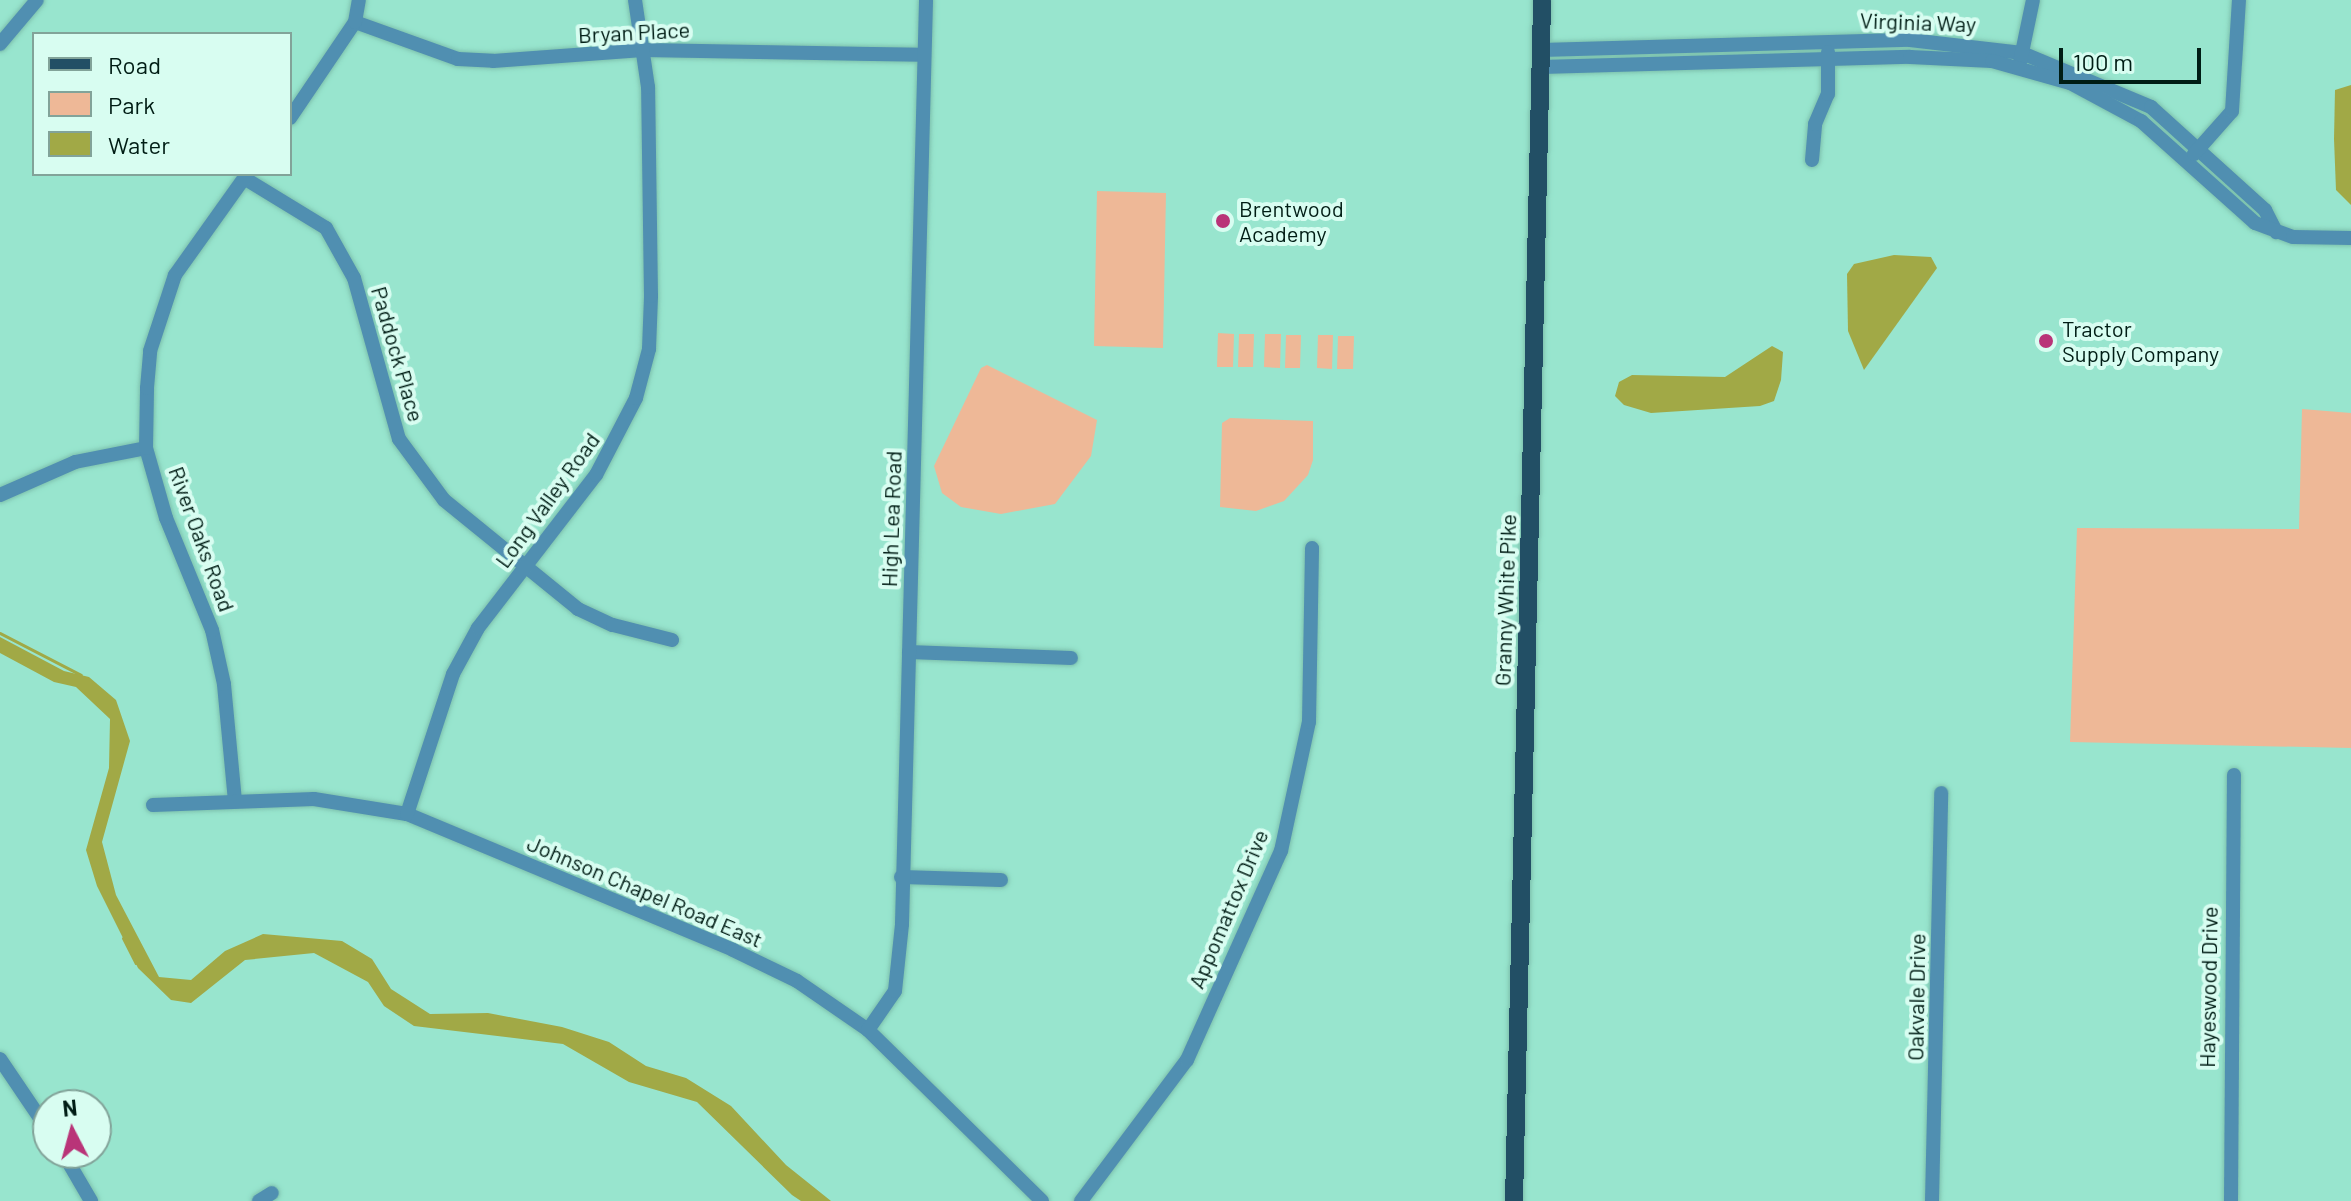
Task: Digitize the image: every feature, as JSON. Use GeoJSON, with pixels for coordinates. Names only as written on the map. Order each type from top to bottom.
{"type":"FeatureCollection","features":[{"type":"Feature","properties":{"kind":"main road","name":"Granny White Pike"},"geometry":{"type":"LineString","coordinates":[[1514,1201],[1542,0]]}},
{"type":"Feature","properties":{"kind":"street"},"geometry":{"type":"LineString","coordinates":[[0,44],[37,0]]}},
{"type":"Feature","properties":{"kind":"street"},"geometry":{"type":"LineString","coordinates":[[292,115],[355,22],[359,0]]}},
{"type":"Feature","properties":{"kind":"street","name":"Long Valley Road"},"geometry":{"type":"LineString","coordinates":[[407,814],[453,674],[478,628],[525,570],[616,441],[633,407],[649,349],[650,182],[643,50],[635,0]]}},
{"type":"Feature","properties":{"kind":"street","name":"High Lea Road"},"geometry":{"type":"LineString","coordinates":[[868,1030],[895,991],[921,301],[922,55],[926,0]]}},
{"type":"Feature","properties":{"kind":"street"},"geometry":{"type":"LineString","coordinates":[[2020,60],[2033,0]]}},
{"type":"Feature","properties":{"kind":"street"},"geometry":{"type":"LineString","coordinates":[[2188,160],[2232,111],[2239,0]]}},
{"type":"Feature","properties":{"kind":"street","name":"Bryan Place"},"geometry":{"type":"LineString","coordinates":[[355,22],[458,59],[577,58],[643,50],[922,55]]}},
{"type":"Feature","properties":{"kind":"street"},"geometry":{"type":"LineString","coordinates":[[1812,160],[1815,124],[1828,94],[1827,42]]}},
{"type":"Feature","properties":{"kind":"street","name":"Virginia Way"},"geometry":{"type":"LineString","coordinates":[[1541,58],[1827,42],[1954,42],[2020,60],[2151,107],[2200,148],[2265,210],[2276,232]]}},
{"type":"Feature","properties":{"kind":"street","name":"Virginia Way"},"geometry":{"type":"LineString","coordinates":[[1541,58],[1951,57],[2020,60],[2106,100],[2188,160],[2255,223],[2276,232],[2323,240],[2351,238]]}},
{"type":"Feature","properties":{"kind":"street","name":"Paddock Place"},"geometry":{"type":"LineString","coordinates":[[246,176],[326,228],[354,278],[399,439],[444,500],[525,570],[578,609],[672,640]]}},
{"type":"Feature","properties":{"kind":"street","name":"River Oaks Road"},"geometry":{"type":"LineString","coordinates":[[235,801],[224,684],[212,630],[166,518],[146,448],[150,351],[161,309],[190,249],[246,176]]}},
{"type":"Feature","properties":{"kind":"street"},"geometry":{"type":"LineString","coordinates":[[0,495],[75,462],[146,448]]}},
{"type":"Feature","properties":{"kind":"street","name":"Appomattox Drive"},"geometry":{"type":"LineString","coordinates":[[1081,1201],[1187,1060],[1281,851],[1309,722],[1312,548]]}},
{"type":"Feature","properties":{"kind":"street"},"geometry":{"type":"LineString","coordinates":[[909,652],[1071,658]]}},
{"type":"Feature","properties":{"kind":"street","name":"Hayeswood Drive"},"geometry":{"type":"LineString","coordinates":[[2231,1201],[2234,775]]}},
{"type":"Feature","properties":{"kind":"street","name":"Oakvale Drive"},"geometry":{"type":"LineString","coordinates":[[1932,1201],[1941,793]]}},
{"type":"Feature","properties":{"kind":"street","name":"Johnson Chapel Road East"},"geometry":{"type":"LineString","coordinates":[[153,805],[314,799],[407,814],[754,960],[797,981],[868,1030],[1042,1201]]}},
{"type":"Feature","properties":{"kind":"street"},"geometry":{"type":"LineString","coordinates":[[901,877],[1001,880]]}},
{"type":"Feature","properties":{"kind":"street"},"geometry":{"type":"LineString","coordinates":[[0,1059],[32,1106]]}},
{"type":"Feature","properties":{"kind":"street"},"geometry":{"type":"LineString","coordinates":[[72,1169],[91,1201]]}},
{"type":"Feature","properties":{"kind":"green space"},"geometry":{"type":"Polygon","coordinates":[[[1097,191],[1166,193],[1163,348],[1094,346],[1097,191]]]}},
{"type":"Feature","properties":{"kind":"green space"},"geometry":{"type":"Polygon","coordinates":[[[1218,333],[1234,334],[1233,367],[1217,367],[1218,333]]]}},
{"type":"Feature","properties":{"kind":"green space"},"geometry":{"type":"Polygon","coordinates":[[[1239,334],[1254,334],[1253,367],[1238,367],[1239,334]]]}},
{"type":"Feature","properties":{"kind":"green space"},"geometry":{"type":"Polygon","coordinates":[[[1265,334],[1281,334],[1280,368],[1264,367],[1265,334]]]}},
{"type":"Feature","properties":{"kind":"green space"},"geometry":{"type":"Polygon","coordinates":[[[1286,335],[1301,335],[1300,368],[1285,368],[1286,335]]]}},
{"type":"Feature","properties":{"kind":"green space"},"geometry":{"type":"Polygon","coordinates":[[[1318,335],[1333,335],[1332,369],[1317,368],[1318,335]]]}},
{"type":"Feature","properties":{"kind":"green space"},"geometry":{"type":"Polygon","coordinates":[[[1338,336],[1354,336],[1353,369],[1337,369],[1338,336]]]}},
{"type":"Feature","properties":{"kind":"green space"},"geometry":{"type":"Polygon","coordinates":[[[987,365],[1097,420],[1091,456],[1055,504],[1001,514],[961,507],[942,493],[934,466],[981,368],[987,365]]]}},
{"type":"Feature","properties":{"kind":"green space"},"geometry":{"type":"Polygon","coordinates":[[[2302,409],[2351,413],[2351,748],[2070,742],[2077,528],[2299,529],[2302,409]]]}},
{"type":"Feature","properties":{"kind":"green space"},"geometry":{"type":"Polygon","coordinates":[[[1230,418],[1313,421],[1313,460],[1308,475],[1284,501],[1256,511],[1220,507],[1222,423],[1230,418]]]}},
{"type":"Feature","properties":{"kind":"water"},"geometry":{"type":"Polygon","coordinates":[[[2351,85],[2351,205],[2336,190],[2334,139],[2335,90],[2351,85]]]}},
{"type":"Feature","properties":{"kind":"water"},"geometry":{"type":"Polygon","coordinates":[[[1894,255],[1931,257],[1937,268],[1864,370],[1848,331],[1847,274],[1854,264],[1894,255]]]}},
{"type":"Feature","properties":{"kind":"water"},"geometry":{"type":"Polygon","coordinates":[[[1772,346],[1783,352],[1781,380],[1774,401],[1760,406],[1651,413],[1624,405],[1615,396],[1619,382],[1632,375],[1725,377],[1772,346]]]}},
{"type":"Feature","properties":{"kind":"water"},"geometry":{"type":"Polygon","coordinates":[[[0,637],[64,671],[89,677],[116,700],[130,741],[102,842],[116,895],[159,977],[191,980],[225,951],[263,934],[342,941],[372,959],[391,989],[430,1014],[488,1013],[562,1027],[609,1042],[646,1066],[686,1078],[731,1106],[786,1165],[831,1201],[801,1201],[792,1195],[697,1102],[629,1082],[563,1044],[414,1026],[384,1006],[368,982],[314,953],[245,960],[191,1003],[171,1000],[138,968],[97,886],[86,850],[109,768],[110,719],[76,687],[54,682],[0,653],[0,637]]]}},
{"type":"Feature","properties":{"kind":"waterway"},"geometry":{"type":"LineString","coordinates":[[0,633],[81,675]]}},
{"type":"Feature","properties":{"kind":"waterway"},"geometry":{"type":"LineString","coordinates":[[123,938],[136,963]]}},
{"type":"Feature","properties":{"kind":"place","name":"Brentwood Academy"},"geometry":{"type":"Point","coordinates":[1223,221]}},
{"type":"Feature","properties":{"kind":"place","name":"Tractor Supply Company"},"geometry":{"type":"Point","coordinates":[2046,341]}}]}
